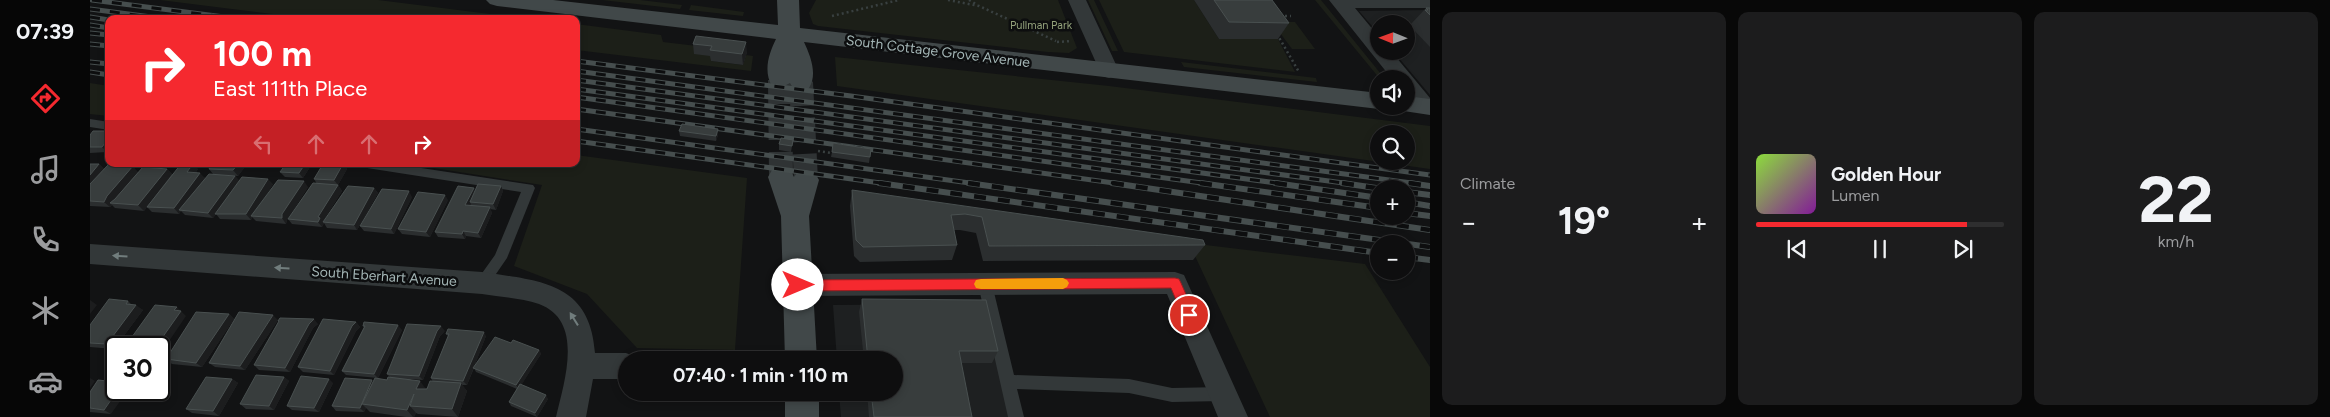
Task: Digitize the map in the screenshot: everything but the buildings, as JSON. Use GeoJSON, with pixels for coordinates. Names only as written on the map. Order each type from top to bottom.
{"type":"FeatureCollection","features":[{"type":"Feature","properties":{"kind":"street","name":"South Cottage Grove Avenue"},"geometry":{"type":"LineString","coordinates":[[497,0],[1370,100]]}},
{"type":"Feature","properties":{"kind":"street"},"geometry":{"type":"LineString","coordinates":[[1077,0],[1110,71]]}},
{"type":"Feature","properties":{"kind":"street"},"geometry":{"type":"LineString","coordinates":[[789,1],[789,34],[800,58],[790,81]]}},
{"type":"Feature","properties":{"kind":"street"},"geometry":{"type":"LineString","coordinates":[[1340,2],[1430,3]]}},
{"type":"Feature","properties":{"kind":"street"},"geometry":{"type":"LineString","coordinates":[[1340,2],[1370,39]]}},
{"type":"Feature","properties":{"kind":"street"},"geometry":{"type":"LineString","coordinates":[[1387,60],[1396,70]]}},
{"type":"Feature","properties":{"kind":"street"},"geometry":{"type":"LineString","coordinates":[[793,178],[800,351]]}},
{"type":"Feature","properties":{"kind":"street","name":"South Eberhart Avenue"},"geometry":{"type":"LineString","coordinates":[[90,254],[482,283],[521,289],[557,301],[572,314],[580,329],[580,366],[572,417]]}},
{"type":"Feature","properties":{"kind":"street"},"geometry":{"type":"LineString","coordinates":[[798,285],[1175,283],[1228,406]]}},
{"type":"Feature","properties":{"kind":"street"},"geometry":{"type":"LineString","coordinates":[[580,366],[618,366]]}},
{"type":"Feature","properties":{"kind":"street"},"geometry":{"type":"LineString","coordinates":[[802,401],[802,417]]}},
{"type":"Feature","properties":{"kind":"lane"},"geometry":{"type":"LineString","coordinates":[[90,123],[105,125]]}},
{"type":"Feature","properties":{"kind":"lane"},"geometry":{"type":"LineString","coordinates":[[387,167],[529,188],[500,258],[482,283]]}},
{"type":"Feature","properties":{"kind":"lane"},"geometry":{"type":"LineString","coordinates":[[985,284],[1016,417]]}},
{"type":"Feature","properties":{"kind":"lane"},"geometry":{"type":"LineString","coordinates":[[1008,382],[1129,386],[1228,406]]}},
{"type":"Feature","properties":{"kind":"path"},"geometry":{"type":"LineString","coordinates":[[832,16],[899,0]]}},
{"type":"Feature","properties":{"kind":"path"},"geometry":{"type":"LineString","coordinates":[[948,0],[979,6]]}},
{"type":"Feature","properties":{"kind":"path"},"geometry":{"type":"LineString","coordinates":[[969,0],[1056,41]]}},
{"type":"Feature","properties":{"kind":"path"},"geometry":{"type":"LineString","coordinates":[[1273,16],[1291,16]]}},
{"type":"Feature","properties":{"kind":"path"},"geometry":{"type":"LineString","coordinates":[[1276,32],[1287,48],[1300,75]]}},
{"type":"Feature","properties":{"kind":"path"},"geometry":{"type":"LineString","coordinates":[[818,151],[832,153]]}},
{"type":"Feature","properties":{"kind":"shaded area"},"geometry":{"type":"Polygon","coordinates":[[[1430,10],[1430,95],[1415,77],[1415,70],[1409,70],[1401,60],[1415,60],[1415,15],[1370,15],[1370,24],[1359,11],[1430,10]]]}},
{"type":"Feature","properties":{"kind":"shaded area"},"geometry":{"type":"Polygon","coordinates":[[[990,304],[1016,417],[841,417],[840,401],[903,401],[903,351],[836,351],[833,305],[990,304]]]}},
{"type":"Feature","properties":{"kind":"green space"},"geometry":{"type":"Polygon","coordinates":[[[160,0],[378,0],[498,15],[281,15],[160,0]]]}},
{"type":"Feature","properties":{"kind":"green space"},"geometry":{"type":"Polygon","coordinates":[[[602,0],[640,0],[682,5],[680,9],[602,0]]]}},
{"type":"Feature","properties":{"kind":"green space","name":"Pullman Park"},"geometry":{"type":"Polygon","coordinates":[[[816,0],[1058,0],[1077,48],[1069,53],[1048,52],[818,26],[813,24],[809,13],[816,0]]]}},
{"type":"Feature","properties":{"kind":"green space"},"geometry":{"type":"Polygon","coordinates":[[[1088,0],[1094,0],[1118,51],[1112,51],[1088,0]]]}},
{"type":"Feature","properties":{"kind":"green space"},"geometry":{"type":"Polygon","coordinates":[[[1099,0],[1194,0],[1219,39],[1278,39],[1295,72],[1124,52],[1099,0]]]}},
{"type":"Feature","properties":{"kind":"green space"},"geometry":{"type":"Polygon","coordinates":[[[1315,0],[1321,0],[1378,70],[1373,70],[1315,0]]]}},
{"type":"Feature","properties":{"kind":"green space"},"geometry":{"type":"Polygon","coordinates":[[[691,5],[744,12],[743,16],[689,10],[691,5]]]}},
{"type":"Feature","properties":{"kind":"green space"},"geometry":{"type":"Polygon","coordinates":[[[1272,22],[1295,22],[1315,49],[1292,49],[1272,22]]]}},
{"type":"Feature","properties":{"kind":"green space"},"geometry":{"type":"Polygon","coordinates":[[[580,25],[661,35],[663,42],[697,46],[712,56],[711,61],[742,65],[746,55],[753,56],[751,71],[580,50],[580,25]]]}},
{"type":"Feature","properties":{"kind":"green space"},"geometry":{"type":"Polygon","coordinates":[[[835,57],[1109,86],[1430,126],[1430,169],[1415,167],[1415,125],[1370,125],[1370,161],[837,86],[835,57]]]}},
{"type":"Feature","properties":{"kind":"green space"},"geometry":{"type":"Polygon","coordinates":[[[1181,62],[1316,78],[1317,82],[1184,67],[1181,62]]]}},
{"type":"Feature","properties":{"kind":"green space"},"geometry":{"type":"Polygon","coordinates":[[[90,83],[105,85],[105,116],[90,114],[90,83]]]}},
{"type":"Feature","properties":{"kind":"green space"},"geometry":{"type":"Polygon","coordinates":[[[580,156],[747,178],[735,350],[637,348],[587,294],[514,266],[542,185],[427,167],[580,167],[580,156]]]}},
{"type":"Feature","properties":{"kind":"green space"},"geometry":{"type":"Polygon","coordinates":[[[1189,243],[1365,264],[1370,272],[1370,280],[1375,280],[1430,367],[1430,417],[1270,417],[1189,243]]]}},
{"type":"Feature","properties":{"kind":"tunnel"},"geometry":{"type":"LineString","coordinates":[[780,80],[781,177]]}},
{"type":"Feature","properties":{"kind":"tunnel"},"geometry":{"type":"LineString","coordinates":[[801,82],[806,180]]}},
{"type":"Feature","properties":{"kind":"railway"},"geometry":{"type":"LineString","coordinates":[[92,0],[209,15]]}},
{"type":"Feature","properties":{"kind":"railway"},"geometry":{"type":"LineString","coordinates":[[90,9],[136,15]]}},
{"type":"Feature","properties":{"kind":"railway"},"geometry":{"type":"LineString","coordinates":[[90,17],[105,19]]}},
{"type":"Feature","properties":{"kind":"railway"},"geometry":{"type":"LineString","coordinates":[[90,25],[105,27]]}},
{"type":"Feature","properties":{"kind":"railway"},"geometry":{"type":"LineString","coordinates":[[90,33],[105,35]]}},
{"type":"Feature","properties":{"kind":"railway"},"geometry":{"type":"LineString","coordinates":[[90,44],[105,46]]}},
{"type":"Feature","properties":{"kind":"railway"},"geometry":{"type":"LineString","coordinates":[[90,62],[105,64]]}},
{"type":"Feature","properties":{"kind":"railway"},"geometry":{"type":"LineString","coordinates":[[580,62],[851,96],[1430,175]]}},
{"type":"Feature","properties":{"kind":"railway"},"geometry":{"type":"LineString","coordinates":[[90,72],[105,74]]}},
{"type":"Feature","properties":{"kind":"railway"},"geometry":{"type":"LineString","coordinates":[[580,72],[1419,184]]}},
{"type":"Feature","properties":{"kind":"railway"},"geometry":{"type":"LineString","coordinates":[[580,81],[1351,184]]}},
{"type":"Feature","properties":{"kind":"railway"},"geometry":{"type":"LineString","coordinates":[[580,90],[1284,184]]}},
{"type":"Feature","properties":{"kind":"railway"},"geometry":{"type":"LineString","coordinates":[[580,98],[1209,184]]}},
{"type":"Feature","properties":{"kind":"railway"},"geometry":{"type":"LineString","coordinates":[[580,110],[1121,184]]}},
{"type":"Feature","properties":{"kind":"railway"},"geometry":{"type":"LineString","coordinates":[[580,130],[977,184]]}},
{"type":"Feature","properties":{"kind":"railway"},"geometry":{"type":"LineString","coordinates":[[580,142],[888,184]]}},
{"type":"Feature","properties":{"kind":"railway"},"geometry":{"type":"LineString","coordinates":[[879,183],[1370,252]]}},
{"type":"Feature","properties":{"kind":"railway"},"geometry":{"type":"LineString","coordinates":[[968,183],[1430,247]]}},
{"type":"Feature","properties":{"kind":"railway"},"geometry":{"type":"LineString","coordinates":[[1112,183],[1430,230]]}},
{"type":"Feature","properties":{"kind":"railway"},"geometry":{"type":"LineString","coordinates":[[1200,183],[1370,207]]}},
{"type":"Feature","properties":{"kind":"railway"},"geometry":{"type":"LineString","coordinates":[[1275,183],[1370,197]]}},
{"type":"Feature","properties":{"kind":"railway"},"geometry":{"type":"LineString","coordinates":[[1342,183],[1370,187]]}},
{"type":"Feature","properties":{"kind":"railway"},"geometry":{"type":"LineString","coordinates":[[1415,184],[1430,186]]}},
{"type":"Feature","properties":{"kind":"railway"},"geometry":{"type":"LineString","coordinates":[[1415,193],[1430,195]]}},
{"type":"Feature","properties":{"kind":"railway"},"geometry":{"type":"LineString","coordinates":[[1415,204],[1430,206]]}},
{"type":"Feature","properties":{"kind":"railway"},"geometry":{"type":"LineString","coordinates":[[1415,214],[1430,216]]}},
{"type":"Feature","properties":{"kind":"railway"},"geometry":{"type":"LineString","coordinates":[[1415,258],[1430,260]]}},
{"type":"Feature","properties":{"kind":"slow traffic"},"geometry":{"type":"LineString","coordinates":[[981,284],[1063,283]]}},
{"type":"Feature","properties":{"kind":"route"},"geometry":{"type":"LineString","coordinates":[[798,285],[1175,283],[1189,315]]}}]}
